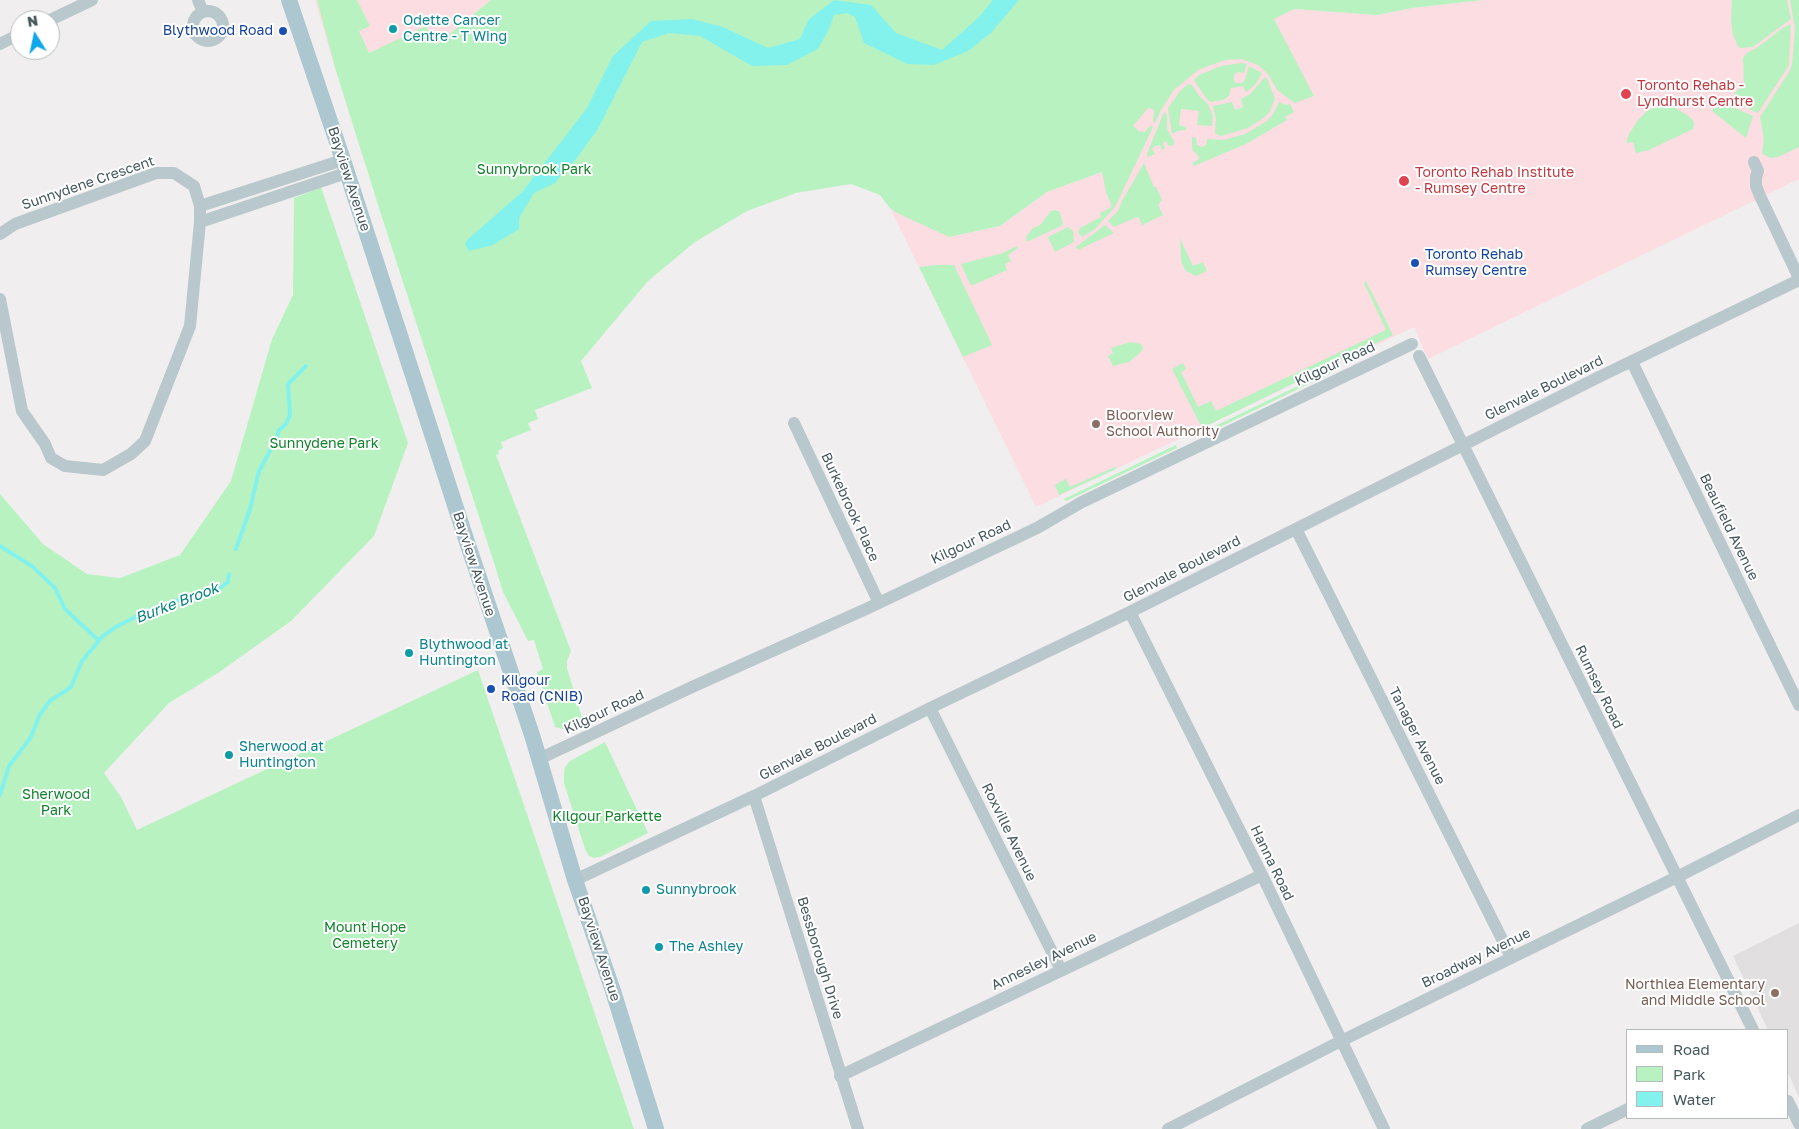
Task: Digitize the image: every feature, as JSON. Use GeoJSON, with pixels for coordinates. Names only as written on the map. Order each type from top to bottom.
{"type":"FeatureCollection","features":[{"type":"Feature","properties":{"kind":"main road","name":"Bayview Avenue"},"geometry":{"type":"LineString","coordinates":[[289,0],[539,759],[575,880],[613,991],[656,1129]]}},
{"type":"Feature","properties":{"kind":"street"},"geometry":{"type":"LineString","coordinates":[[60,15],[92,0]]}},
{"type":"Feature","properties":{"kind":"street"},"geometry":{"type":"LineString","coordinates":[[1754,162],[1758,171],[1756,186],[1799,279]]}},
{"type":"Feature","properties":{"kind":"street"},"geometry":{"type":"LineString","coordinates":[[200,206],[276,181],[345,167]]}},
{"type":"Feature","properties":{"kind":"street"},"geometry":{"type":"LineString","coordinates":[[200,222],[281,196],[345,167]]}},
{"type":"Feature","properties":{"kind":"street","name":"Sunnydene Crescent"},"geometry":{"type":"LineString","coordinates":[[0,234],[15,224],[156,173],[174,173],[194,186],[200,206],[200,222],[190,326],[152,423],[144,441],[138,448],[103,470],[65,466],[51,458],[45,444],[22,411],[0,299]]}},
{"type":"Feature","properties":{"kind":"street"},"geometry":{"type":"LineString","coordinates":[[276,181],[281,196]]}},
{"type":"Feature","properties":{"kind":"street","name":"Glenvale Boulevard"},"geometry":{"type":"LineString","coordinates":[[575,880],[754,796],[930,708],[1130,612],[1799,279]]}},
{"type":"Feature","properties":{"kind":"street","name":"Kilgour Road"},"geometry":{"type":"LineString","coordinates":[[539,759],[692,686],[879,603],[1037,528],[1069,508],[1412,344]]}},
{"type":"Feature","properties":{"kind":"street","name":"Rumsey Road"},"geometry":{"type":"LineString","coordinates":[[1419,356],[1753,1029]]}},
{"type":"Feature","properties":{"kind":"street","name":"Beaufield Avenue"},"geometry":{"type":"LineString","coordinates":[[1632,362],[1799,705]]}},
{"type":"Feature","properties":{"kind":"street","name":"Burkebrook Place"},"geometry":{"type":"LineString","coordinates":[[794,423],[879,603]]}},
{"type":"Feature","properties":{"kind":"street","name":"Tanager Avenue"},"geometry":{"type":"LineString","coordinates":[[1296,529],[1511,957]]}},
{"type":"Feature","properties":{"kind":"street","name":"Hanna Road"},"geometry":{"type":"LineString","coordinates":[[1130,612],[1262,875],[1384,1129]]}},
{"type":"Feature","properties":{"kind":"street","name":"Roxville Avenue"},"geometry":{"type":"LineString","coordinates":[[930,708],[1061,970]]}},
{"type":"Feature","properties":{"kind":"street","name":"Bessborough Drive"},"geometry":{"type":"LineString","coordinates":[[754,796],[858,1129]]}},
{"type":"Feature","properties":{"kind":"street","name":"Broadway Avenue"},"geometry":{"type":"LineString","coordinates":[[1168,1129],[1341,1041],[1799,816]]}},
{"type":"Feature","properties":{"kind":"street","name":"Annesley Avenue"},"geometry":{"type":"LineString","coordinates":[[840,1076],[1262,875]]}},
{"type":"Feature","properties":{"kind":"street"},"geometry":{"type":"LineString","coordinates":[[1789,1103],[1799,1124]]}},
{"type":"Feature","properties":{"kind":"street"},"geometry":{"type":"LineString","coordinates":[[1587,1129],[1626,1110]]}},
{"type":"Feature","properties":{"kind":"shaded area"},"geometry":{"type":"Polygon","coordinates":[[[315,0],[491,0],[436,45],[426,26],[336,71],[315,0]]]}},
{"type":"Feature","properties":{"kind":"shaded area"},"geometry":{"type":"Polygon","coordinates":[[[1483,0],[1799,0],[1799,179],[1428,359],[1414,327],[1036,507],[890,208],[949,237],[1000,226],[1047,192],[1106,171],[1117,144],[1191,53],[1294,9],[1377,15],[1412,8],[1483,0]]]}},
{"type":"Feature","properties":{"kind":"shaded area","name":"Northlea Elementary and Middle School"},"geometry":{"type":"Polygon","coordinates":[[[1799,923],[1799,1097],[1789,1075],[1789,1029],[1768,1029],[1733,956],[1799,923]]]}},
{"type":"Feature","properties":{"kind":"green space","name":"Sunnybrook Park"},"geometry":{"type":"Polygon","coordinates":[[[317,0],[357,0],[370,26],[359,31],[369,53],[426,26],[436,45],[491,0],[1483,0],[1412,8],[1377,15],[1294,9],[1274,19],[1314,96],[1295,103],[1277,90],[1268,74],[1258,65],[1242,59],[1225,60],[1198,70],[1174,90],[1155,123],[1153,121],[1153,109],[1148,108],[1133,126],[1139,131],[1145,132],[1150,126],[1153,127],[1115,207],[1095,229],[1082,237],[1078,232],[1080,228],[1101,217],[1100,213],[1112,207],[1106,192],[1102,172],[1047,192],[1000,226],[949,237],[897,213],[890,208],[880,195],[851,184],[796,193],[747,211],[695,242],[648,281],[581,361],[592,388],[535,410],[538,419],[528,423],[531,430],[501,442],[503,448],[496,455],[571,651],[567,661],[567,668],[583,721],[562,729],[555,727],[537,672],[543,669],[534,640],[528,641],[503,592],[336,71],[317,0]]]}},
{"type":"Feature","properties":{"kind":"green space"},"geometry":{"type":"Polygon","coordinates":[[[1732,0],[1787,0],[1791,19],[1753,47],[1739,48],[1733,35],[1731,20],[1732,0]]]}},
{"type":"Feature","properties":{"kind":"green space"},"geometry":{"type":"Polygon","coordinates":[[[1790,0],[1799,0],[1799,147],[1778,157],[1771,158],[1762,154],[1764,139],[1760,117],[1792,65],[1795,28],[1790,0]]]}},
{"type":"Feature","properties":{"kind":"green space"},"geometry":{"type":"Polygon","coordinates":[[[1791,24],[1789,65],[1758,113],[1729,100],[1744,83],[1743,58],[1747,53],[1791,24]]]}},
{"type":"Feature","properties":{"kind":"green space"},"geometry":{"type":"Polygon","coordinates":[[[1247,64],[1244,73],[1238,72],[1234,75],[1236,83],[1242,83],[1245,80],[1249,66],[1262,73],[1256,84],[1246,92],[1243,86],[1231,88],[1229,96],[1223,100],[1210,102],[1194,80],[1199,75],[1221,66],[1247,64]]]}},
{"type":"Feature","properties":{"kind":"green space"},"geometry":{"type":"Polygon","coordinates":[[[1265,77],[1275,99],[1269,113],[1248,128],[1221,136],[1216,134],[1216,119],[1213,106],[1232,102],[1235,110],[1243,107],[1241,99],[1250,94],[1265,77]]]}},
{"type":"Feature","properties":{"kind":"green space"},"geometry":{"type":"Polygon","coordinates":[[[1188,84],[1192,85],[1200,97],[1208,104],[1213,116],[1212,126],[1197,125],[1199,111],[1181,109],[1179,125],[1186,127],[1186,130],[1177,131],[1172,134],[1168,108],[1180,91],[1188,84]]]}},
{"type":"Feature","properties":{"kind":"green space"},"geometry":{"type":"Polygon","coordinates":[[[1279,102],[1286,105],[1290,104],[1294,112],[1285,117],[1287,120],[1246,144],[1194,166],[1192,163],[1198,160],[1199,157],[1192,149],[1192,137],[1196,138],[1197,145],[1202,147],[1206,145],[1207,139],[1224,140],[1245,134],[1267,121],[1279,102]]]}},
{"type":"Feature","properties":{"kind":"green space"},"geometry":{"type":"Polygon","coordinates":[[[1662,104],[1669,104],[1687,115],[1693,120],[1693,129],[1649,150],[1636,153],[1633,142],[1626,143],[1629,134],[1647,111],[1662,104]]]}},
{"type":"Feature","properties":{"kind":"green space"},"geometry":{"type":"Polygon","coordinates":[[[1726,104],[1753,116],[1746,138],[1712,111],[1726,104]]]}},
{"type":"Feature","properties":{"kind":"green space"},"geometry":{"type":"Polygon","coordinates":[[[1164,112],[1167,115],[1167,129],[1174,141],[1174,145],[1168,146],[1165,141],[1163,144],[1165,148],[1162,150],[1160,145],[1155,146],[1152,149],[1155,154],[1148,157],[1147,154],[1164,112]]]}},
{"type":"Feature","properties":{"kind":"green space"},"geometry":{"type":"Polygon","coordinates":[[[1144,163],[1154,187],[1156,187],[1162,200],[1158,205],[1163,215],[1142,225],[1137,217],[1114,227],[1108,221],[1118,211],[1144,163]]]}},
{"type":"Feature","properties":{"kind":"green space","name":"Mount Hope Cemetery"},"geometry":{"type":"Polygon","coordinates":[[[321,187],[408,443],[374,536],[291,621],[218,673],[169,703],[104,773],[121,797],[137,830],[478,670],[634,1129],[0,1129],[0,494],[43,544],[87,574],[120,578],[180,555],[231,481],[272,339],[293,295],[294,198],[321,187]]]}},
{"type":"Feature","properties":{"kind":"green space"},"geometry":{"type":"Polygon","coordinates":[[[1051,211],[1060,212],[1063,225],[1027,242],[1026,237],[1033,228],[1040,225],[1051,211]]]}},
{"type":"Feature","properties":{"kind":"green space"},"geometry":{"type":"Polygon","coordinates":[[[1105,225],[1114,233],[1078,250],[1076,247],[1105,225]]]}},
{"type":"Feature","properties":{"kind":"green space"},"geometry":{"type":"Polygon","coordinates":[[[1068,227],[1073,231],[1074,242],[1055,252],[1048,237],[1068,227]]]}},
{"type":"Feature","properties":{"kind":"green space"},"geometry":{"type":"Polygon","coordinates":[[[1180,238],[1193,266],[1203,262],[1207,271],[1196,276],[1186,271],[1182,264],[1180,238]]]}},
{"type":"Feature","properties":{"kind":"green space"},"geometry":{"type":"Polygon","coordinates":[[[1017,246],[1018,248],[1008,255],[1011,261],[1005,264],[1007,270],[971,286],[961,264],[1003,253],[1017,246]]]}},
{"type":"Feature","properties":{"kind":"green space"},"geometry":{"type":"Polygon","coordinates":[[[954,265],[992,345],[963,357],[919,267],[954,265]]]}},
{"type":"Feature","properties":{"kind":"green space"},"geometry":{"type":"Polygon","coordinates":[[[1366,281],[1393,335],[1204,427],[1200,424],[1172,369],[1183,363],[1186,369],[1181,372],[1198,407],[1211,401],[1216,411],[1386,330],[1364,283],[1366,281]]]}},
{"type":"Feature","properties":{"kind":"green space"},"geometry":{"type":"Polygon","coordinates":[[[1130,342],[1141,344],[1143,348],[1141,352],[1129,362],[1113,366],[1108,356],[1113,353],[1111,348],[1130,342]]]}},
{"type":"Feature","properties":{"kind":"green space"},"geometry":{"type":"Polygon","coordinates":[[[1329,371],[1331,373],[1216,429],[1215,426],[1329,371]]]}},
{"type":"Feature","properties":{"kind":"green space"},"geometry":{"type":"Polygon","coordinates":[[[1176,445],[1177,448],[1066,501],[1064,499],[1176,445]]]}},
{"type":"Feature","properties":{"kind":"green space"},"geometry":{"type":"Polygon","coordinates":[[[1115,467],[1116,469],[1059,495],[1055,485],[1066,479],[1070,487],[1115,467]]]}},
{"type":"Feature","properties":{"kind":"green space","name":"Kilgour Parkette"},"geometry":{"type":"Polygon","coordinates":[[[605,742],[648,833],[600,857],[594,858],[589,856],[585,849],[564,783],[564,773],[565,767],[570,761],[605,742]]]}},
{"type":"Feature","properties":{"kind":"water"},"geometry":{"type":"Polygon","coordinates":[[[834,0],[871,5],[896,33],[942,50],[979,17],[993,0],[1019,0],[991,33],[968,51],[934,65],[907,64],[864,43],[855,17],[847,13],[834,15],[818,49],[787,65],[752,66],[700,36],[669,33],[642,42],[598,129],[555,183],[534,193],[519,218],[519,229],[493,245],[469,251],[465,244],[467,240],[522,192],[587,108],[613,56],[651,21],[692,19],[723,27],[768,48],[800,39],[808,20],[834,0]]]}},
{"type":"Feature","properties":{"kind":"waterway","name":"Burke Brook"},"geometry":{"type":"LineString","coordinates":[[236,549],[250,509],[259,471],[276,440],[279,430],[286,424],[290,415],[288,384],[306,366]]}},
{"type":"Feature","properties":{"kind":"waterway"},"geometry":{"type":"LineString","coordinates":[[0,546],[33,567],[55,588],[65,609],[99,641]]}},
{"type":"Feature","properties":{"kind":"waterway","name":"Burke Brook"},"geometry":{"type":"LineString","coordinates":[[0,795],[9,766],[31,737],[40,714],[50,701],[71,687],[82,661],[103,636],[147,611],[207,590],[220,588],[228,582],[229,574]]}},
{"type":"Feature","properties":{"kind":"place","name":"Odette Cancer Centre - T Wing"},"geometry":{"type":"Point","coordinates":[393,29]}},
{"type":"Feature","properties":{"kind":"place","name":"Blythwood Road"},"geometry":{"type":"Point","coordinates":[283,31]}},
{"type":"Feature","properties":{"kind":"place","name":"Toronto Rehab - Lyndhurst Centre"},"geometry":{"type":"Point","coordinates":[1626,94]}},
{"type":"Feature","properties":{"kind":"place","name":"Toronto Rehab Institute - Rumsey Centre"},"geometry":{"type":"Point","coordinates":[1404,181]}},
{"type":"Feature","properties":{"kind":"place","name":"Toronto Rehab Rumsey Centre"},"geometry":{"type":"Point","coordinates":[1415,263]}},
{"type":"Feature","properties":{"kind":"place","name":"Bloorview School Authority"},"geometry":{"type":"Point","coordinates":[1096,424]}},
{"type":"Feature","properties":{"kind":"place","name":"Blythwood at Huntington"},"geometry":{"type":"Point","coordinates":[409,653]}},
{"type":"Feature","properties":{"kind":"place","name":"Kilgour Road (CNIB)"},"geometry":{"type":"Point","coordinates":[491,689]}},
{"type":"Feature","properties":{"kind":"place","name":"Sherwood at Huntington"},"geometry":{"type":"Point","coordinates":[229,755]}},
{"type":"Feature","properties":{"kind":"place","name":"Sunnybrook"},"geometry":{"type":"Point","coordinates":[646,890]}},
{"type":"Feature","properties":{"kind":"place","name":"The Ashley"},"geometry":{"type":"Point","coordinates":[659,947]}},
{"type":"Feature","properties":{"kind":"place","name":"Northlea Elementary and Middle School"},"geometry":{"type":"Point","coordinates":[1775,993]}},
{"type":"Feature","properties":{"kind":"park label","name":"Sunnydene Park"},"geometry":{"type":"Point","coordinates":[324,444]}},
{"type":"Feature","properties":{"kind":"park label","name":"Sherwood Park"},"geometry":{"type":"Point","coordinates":[56,804]}}]}
